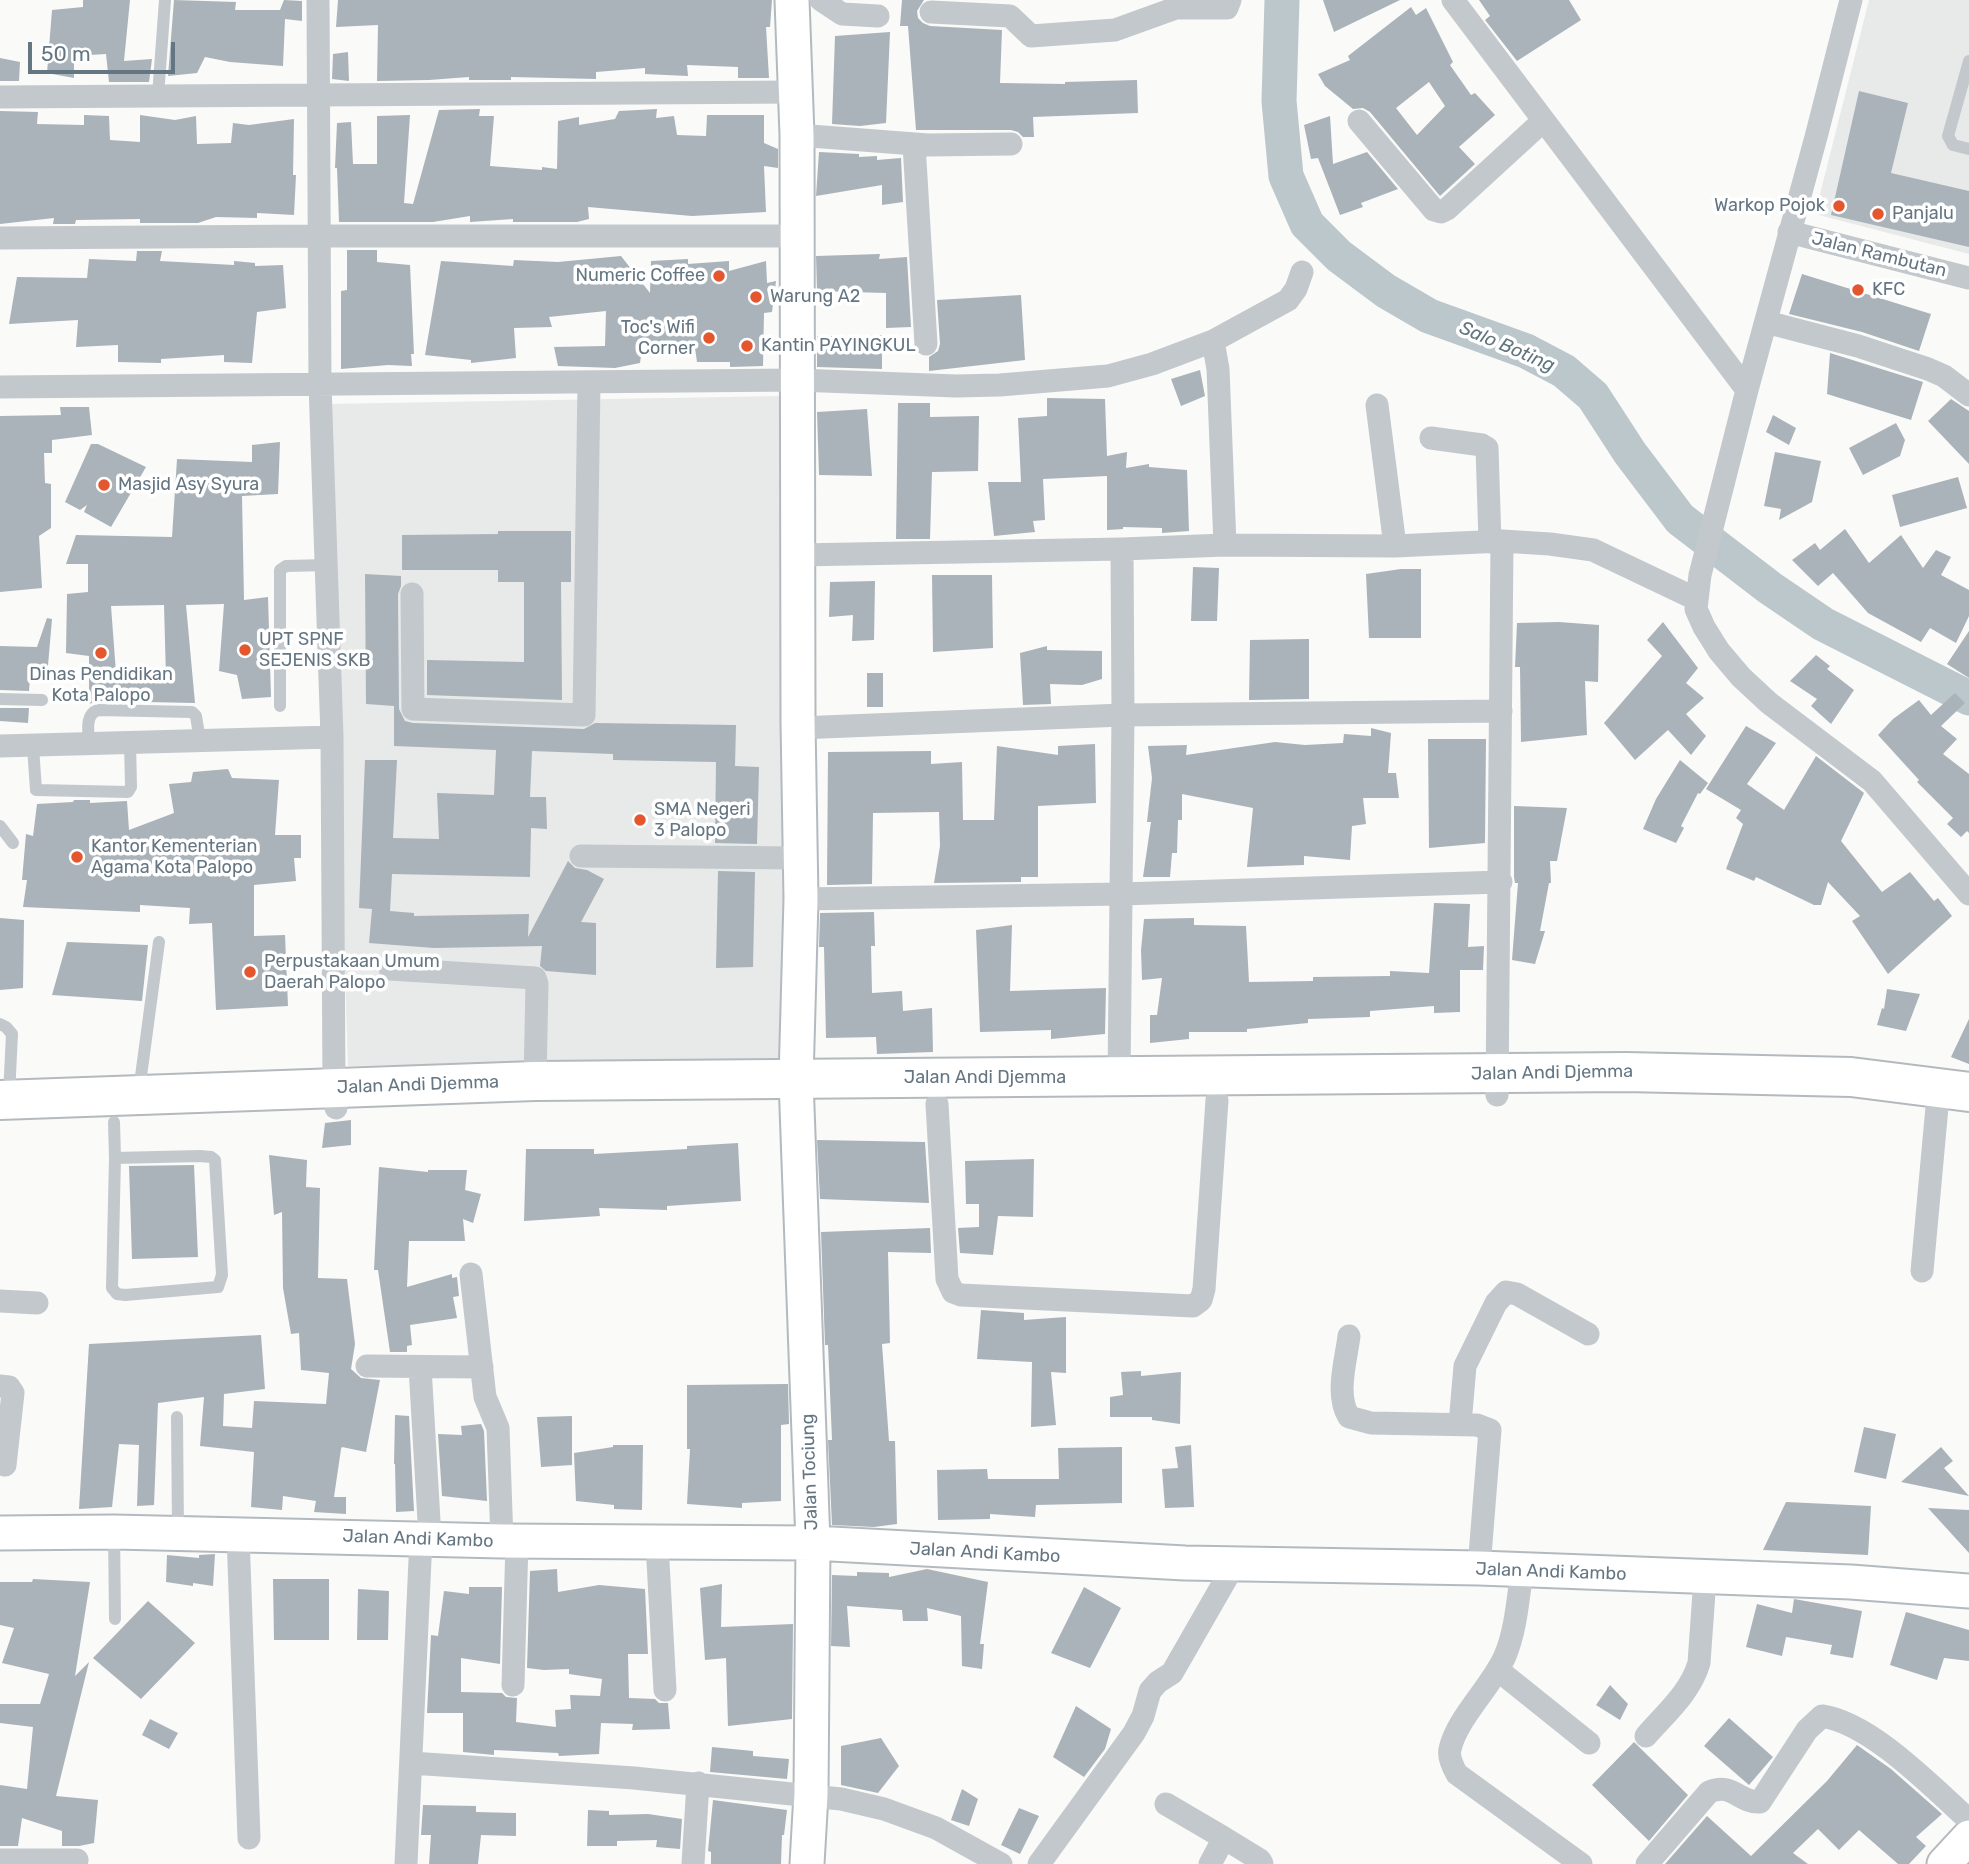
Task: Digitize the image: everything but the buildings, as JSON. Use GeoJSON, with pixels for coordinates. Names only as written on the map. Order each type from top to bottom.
{"type":"FeatureCollection","features":[{"type":"Feature","properties":{"kind":"highway","name":"Jalan Andi Djemma"},"geometry":{"type":"LineString","coordinates":[[335,1098],[428,1104],[1119,1077],[1850,1088],[1958,1102]]}},
{"type":"Feature","properties":{"kind":"highway","name":"Jalan Andi Djemma"},"geometry":{"type":"LineString","coordinates":[[3,1107],[122,1125],[335,1098],[535,1081],[796,1090],[937,1104],[1217,1100],[1497,1084]]}},
{"type":"Feature","properties":{"kind":"street"},"geometry":{"type":"LineString","coordinates":[[318,0],[320,384],[332,737],[335,1098]]}},
{"type":"Feature","properties":{"kind":"street","name":"Jalan Tociung"},"geometry":{"type":"LineString","coordinates":[[792,0],[797,135],[797,555],[801,899],[796,1090],[813,1543],[811,1794],[807,1864]]}},
{"type":"Feature","properties":{"kind":"street"},"geometry":{"type":"LineString","coordinates":[[821,0],[842,14],[878,16]]}},
{"type":"Feature","properties":{"kind":"street"},"geometry":{"type":"LineString","coordinates":[[930,12],[1010,16],[1031,36],[1115,30],[1176,8],[1227,8],[1230,0]]}},
{"type":"Feature","properties":{"kind":"street"},"geometry":{"type":"LineString","coordinates":[[1453,0],[1746,390]]}},
{"type":"Feature","properties":{"kind":"street"},"geometry":{"type":"LineString","coordinates":[[1851,0],[1746,390],[1700,575],[1696,609],[1719,650],[1741,677],[1769,703],[1872,781],[1969,894]]}},
{"type":"Feature","properties":{"kind":"street"},"geometry":{"type":"LineString","coordinates":[[0,97],[796,92]]}},
{"type":"Feature","properties":{"kind":"street"},"geometry":{"type":"LineString","coordinates":[[1359,121],[1434,210],[1441,212],[1543,121]]}},
{"type":"Feature","properties":{"kind":"street"},"geometry":{"type":"LineString","coordinates":[[797,135],[914,144],[1011,144]]}},
{"type":"Feature","properties":{"kind":"street"},"geometry":{"type":"LineString","coordinates":[[914,144],[926,344]]}},
{"type":"Feature","properties":{"kind":"street","name":"Jalan Rambutan"},"geometry":{"type":"LineString","coordinates":[[1789,232],[1969,278]]}},
{"type":"Feature","properties":{"kind":"street"},"geometry":{"type":"LineString","coordinates":[[0,238],[796,236]]}},
{"type":"Feature","properties":{"kind":"street"},"geometry":{"type":"LineString","coordinates":[[0,387],[797,380],[956,386],[1108,376],[1152,364],[1213,341],[1288,300],[1296,289],[1302,272]]}},
{"type":"Feature","properties":{"kind":"street"},"geometry":{"type":"LineString","coordinates":[[1766,322],[1858,346],[1928,369],[1944,376],[1969,395]]}},
{"type":"Feature","properties":{"kind":"street"},"geometry":{"type":"LineString","coordinates":[[1213,341],[1218,369],[1225,545]]}},
{"type":"Feature","properties":{"kind":"street"},"geometry":{"type":"LineString","coordinates":[[412,594],[413,709],[584,716],[589,383]]}},
{"type":"Feature","properties":{"kind":"street"},"geometry":{"type":"LineString","coordinates":[[1377,405],[1395,546]]}},
{"type":"Feature","properties":{"kind":"street"},"geometry":{"type":"LineString","coordinates":[[1431,438],[1487,448],[1496,541],[1501,711],[1497,1084]]}},
{"type":"Feature","properties":{"kind":"street"},"geometry":{"type":"LineString","coordinates":[[797,555],[1122,550],[1225,545],[1395,546],[1496,541],[1593,550],[1696,600]]}},
{"type":"Feature","properties":{"kind":"street"},"geometry":{"type":"LineString","coordinates":[[1119,1077],[1122,550]]}},
{"type":"Feature","properties":{"kind":"street"},"geometry":{"type":"LineString","coordinates":[[798,728],[1123,715],[1501,711]]}},
{"type":"Feature","properties":{"kind":"street"},"geometry":{"type":"LineString","coordinates":[[0,746],[332,737]]}},
{"type":"Feature","properties":{"kind":"street"},"geometry":{"type":"LineString","coordinates":[[581,856],[800,858]]}},
{"type":"Feature","properties":{"kind":"street"},"geometry":{"type":"LineString","coordinates":[[801,899],[1121,894],[1501,882]]}},
{"type":"Feature","properties":{"kind":"street"},"geometry":{"type":"LineString","coordinates":[[390,969],[534,977],[537,984],[535,1081]]}},
{"type":"Feature","properties":{"kind":"street"},"geometry":{"type":"LineString","coordinates":[[937,1104],[947,1279],[953,1292],[961,1295],[1193,1306],[1202,1300],[1204,1289],[1217,1100]]}},
{"type":"Feature","properties":{"kind":"street"},"geometry":{"type":"LineString","coordinates":[[1922,1271],[1958,1102]]}},
{"type":"Feature","properties":{"kind":"street"},"geometry":{"type":"LineString","coordinates":[[471,1274],[486,1402],[498,1428],[510,1541],[513,1685]]}},
{"type":"Feature","properties":{"kind":"street"},"geometry":{"type":"LineString","coordinates":[[1460,1424],[1465,1366],[1496,1303],[1506,1292],[1517,1294],[1588,1334]]}},
{"type":"Feature","properties":{"kind":"street"},"geometry":{"type":"LineString","coordinates":[[0,1301],[37,1303]]}},
{"type":"Feature","properties":{"kind":"street"},"geometry":{"type":"LineString","coordinates":[[1349,1336],[1342,1391],[1343,1404],[1349,1417],[1371,1423],[1460,1424],[1477,1425],[1490,1430],[1479,1568]]}},
{"type":"Feature","properties":{"kind":"street"},"geometry":{"type":"LineString","coordinates":[[367,1366],[482,1367]]}},
{"type":"Feature","properties":{"kind":"street"},"geometry":{"type":"LineString","coordinates":[[406,1864],[426,1538],[420,1367]]}},
{"type":"Feature","properties":{"kind":"street"},"geometry":{"type":"LineString","coordinates":[[0,1386],[10,1387],[13,1393],[5,1465]]}},
{"type":"Feature","properties":{"kind":"street","name":"Jalan Andi Kambo"},"geometry":{"type":"LineString","coordinates":[[0,1533],[114,1532],[510,1541],[813,1543],[1234,1565],[1479,1568],[1851,1582],[1969,1591]]}},
{"type":"Feature","properties":{"kind":"street"},"geometry":{"type":"LineString","coordinates":[[238,1535],[249,1838]]}},
{"type":"Feature","properties":{"kind":"street"},"geometry":{"type":"LineString","coordinates":[[657,1543],[665,1690]]}},
{"type":"Feature","properties":{"kind":"street"},"geometry":{"type":"LineString","coordinates":[[1039,1864],[1134,1733],[1143,1716],[1150,1691],[1157,1682],[1172,1673],[1234,1565]]}},
{"type":"Feature","properties":{"kind":"street"},"geometry":{"type":"LineString","coordinates":[[1522,1571],[1506,1653],[1498,1670],[1462,1723],[1450,1748],[1452,1766],[1457,1774],[1581,1864]]}},
{"type":"Feature","properties":{"kind":"street"},"geometry":{"type":"LineString","coordinates":[[1646,1736],[1684,1694],[1695,1677],[1699,1663],[1705,1578]]}},
{"type":"Feature","properties":{"kind":"street"},"geometry":{"type":"LineString","coordinates":[[1498,1670],[1589,1743]]}},
{"type":"Feature","properties":{"kind":"street"},"geometry":{"type":"LineString","coordinates":[[1647,1864],[1709,1792],[1716,1789],[1730,1790],[1750,1802],[1760,1802],[1807,1730],[1822,1716],[1844,1721],[1874,1740],[1969,1820]]}},
{"type":"Feature","properties":{"kind":"street"},"geometry":{"type":"LineString","coordinates":[[411,1763],[698,1783],[811,1794],[884,1809],[918,1821],[964,1842],[1001,1864]]}},
{"type":"Feature","properties":{"kind":"street"},"geometry":{"type":"LineString","coordinates":[[693,1864],[698,1783]]}},
{"type":"Feature","properties":{"kind":"street"},"geometry":{"type":"LineString","coordinates":[[1167,1804],[1260,1860],[1262,1864]]}},
{"type":"Feature","properties":{"kind":"street"},"geometry":{"type":"LineString","coordinates":[[1944,1864],[1969,1837]]}},
{"type":"Feature","properties":{"kind":"street"},"geometry":{"type":"LineString","coordinates":[[1210,1864],[1224,1838]]}},
{"type":"Feature","properties":{"kind":"street"},"geometry":{"type":"LineString","coordinates":[[0,1860],[77,1860]]}},
{"type":"Feature","properties":{"kind":"lane"},"geometry":{"type":"LineString","coordinates":[[158,96],[165,0]]}},
{"type":"Feature","properties":{"kind":"lane"},"geometry":{"type":"LineString","coordinates":[[1969,61],[1948,136],[1953,145],[1969,149]]}},
{"type":"Feature","properties":{"kind":"lane"},"geometry":{"type":"LineString","coordinates":[[280,706],[280,570],[286,566],[328,565]]}},
{"type":"Feature","properties":{"kind":"lane"},"geometry":{"type":"LineString","coordinates":[[0,699],[41,700]]}},
{"type":"Feature","properties":{"kind":"lane"},"geometry":{"type":"LineString","coordinates":[[89,745],[88,718],[98,710],[192,712],[196,716],[200,741]]}},
{"type":"Feature","properties":{"kind":"lane"},"geometry":{"type":"LineString","coordinates":[[33,747],[36,790],[128,792],[131,787],[130,743]]}},
{"type":"Feature","properties":{"kind":"lane"},"geometry":{"type":"LineString","coordinates":[[0,827],[13,843]]}},
{"type":"Feature","properties":{"kind":"lane"},"geometry":{"type":"LineString","coordinates":[[122,1125],[215,1160],[222,1275],[218,1287],[124,1295],[114,1291],[111,1284],[122,1125],[159,942]]}},
{"type":"Feature","properties":{"kind":"lane"},"geometry":{"type":"LineString","coordinates":[[0,1024],[12,1034],[3,1107]]}},
{"type":"Feature","properties":{"kind":"lane"},"geometry":{"type":"LineString","coordinates":[[177,1417],[178,1534]]}},
{"type":"Feature","properties":{"kind":"lane"},"geometry":{"type":"LineString","coordinates":[[114,1532],[114,1619]]}},
{"type":"Feature","properties":{"kind":"shaded area"},"geometry":{"type":"Polygon","coordinates":[[[1869,0],[1969,0],[1969,254],[1815,214],[1869,0]]]}},
{"type":"Feature","properties":{"kind":"shaded area"},"geometry":{"type":"Polygon","coordinates":[[[782,396],[784,1061],[348,1066],[327,404],[782,396]]]}},
{"type":"Feature","properties":{"kind":"waterway","name":"Salo Boting"},"geometry":{"type":"LineString","coordinates":[[1282,0],[1279,101],[1286,176],[1307,224],[1339,256],[1386,291],[1429,316],[1526,351],[1564,371],[1593,396],[1630,453],[1680,519],[1770,588],[1823,624],[1969,698]]}},
{"type":"Feature","properties":{"kind":"place","name":"Warkop Pojok"},"geometry":{"type":"Point","coordinates":[1839,206]}},
{"type":"Feature","properties":{"kind":"place","name":"Panjalu"},"geometry":{"type":"Point","coordinates":[1878,214]}},
{"type":"Feature","properties":{"kind":"place","name":"Numeric Coffee"},"geometry":{"type":"Point","coordinates":[719,276]}},
{"type":"Feature","properties":{"kind":"place","name":"KFC"},"geometry":{"type":"Point","coordinates":[1858,290]}},
{"type":"Feature","properties":{"kind":"place","name":"Warung A2"},"geometry":{"type":"Point","coordinates":[756,297]}},
{"type":"Feature","properties":{"kind":"place","name":"Toc's Wifi Corner"},"geometry":{"type":"Point","coordinates":[709,338]}},
{"type":"Feature","properties":{"kind":"place","name":"Kantin PAYINGKUL"},"geometry":{"type":"Point","coordinates":[747,346]}},
{"type":"Feature","properties":{"kind":"place","name":"Masjid Asy Syura"},"geometry":{"type":"Point","coordinates":[104,485]}},
{"type":"Feature","properties":{"kind":"place","name":"UPT SPNF SEJENIS SKB"},"geometry":{"type":"Point","coordinates":[245,650]}},
{"type":"Feature","properties":{"kind":"place","name":"Dinas Pendidikan Kota Palopo"},"geometry":{"type":"Point","coordinates":[101,653]}},
{"type":"Feature","properties":{"kind":"place","name":"SMA Negeri 3 Palopo"},"geometry":{"type":"Point","coordinates":[640,820]}},
{"type":"Feature","properties":{"kind":"place","name":"Kantor Kementerian Agama Kota Palopo"},"geometry":{"type":"Point","coordinates":[77,857]}},
{"type":"Feature","properties":{"kind":"place","name":"Perpustakaan Umum Daerah Palopo"},"geometry":{"type":"Point","coordinates":[250,972]}}]}
